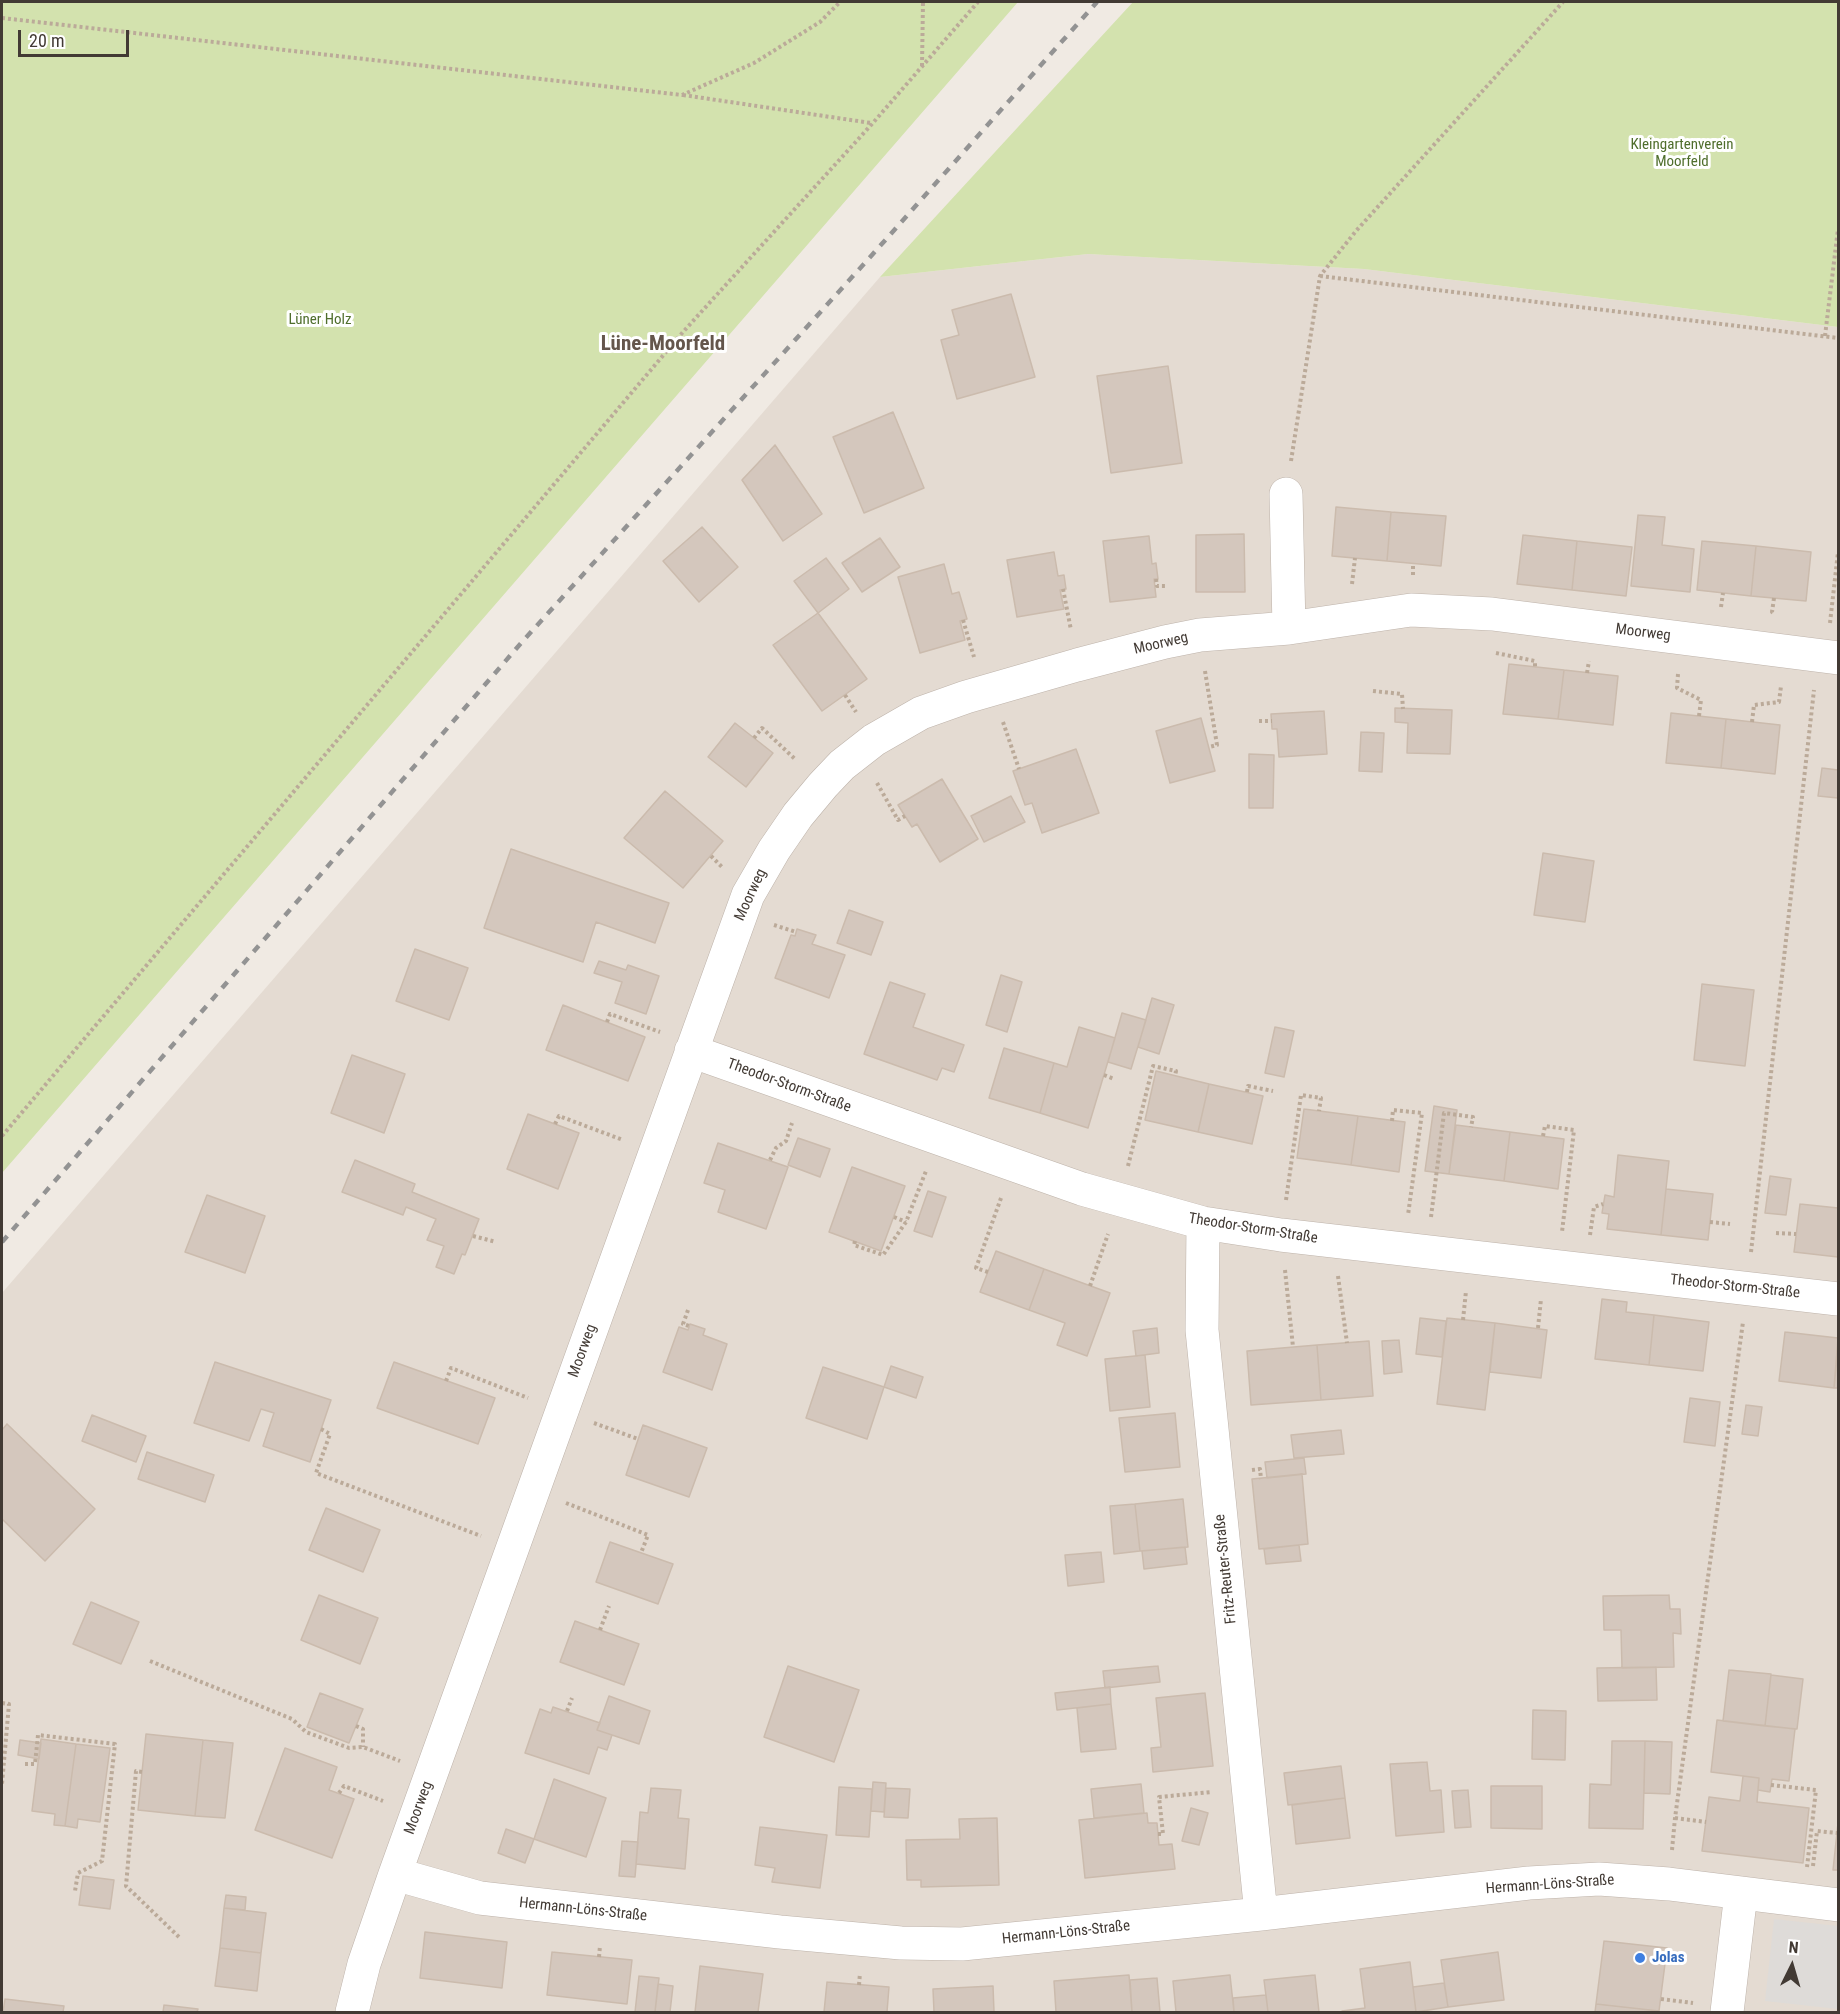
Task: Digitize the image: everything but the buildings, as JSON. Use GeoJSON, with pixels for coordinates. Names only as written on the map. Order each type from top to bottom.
{"type":"FeatureCollection","features":[{"type":"Feature","properties":{"kind":"street"},"geometry":{"type":"LineString","coordinates":[[1286,494],[1289,628]]}},
{"type":"Feature","properties":{"kind":"street","name":"Moorweg"},"geometry":{"type":"LineString","coordinates":[[352,2013],[364,1964],[395,1874],[748,895],[774,850],[823,785],[859,751],[921,712],[992,689],[1165,642],[1200,636],[1289,628],[1411,610],[1492,614],[1828,656]]}},
{"type":"Feature","properties":{"kind":"street","name":"Theodor-Storm-Straße"},"geometry":{"type":"LineString","coordinates":[[692,1048],[803,1091],[1012,1165],[1119,1200],[1203,1223],[1281,1235],[1839,1299]]}},
{"type":"Feature","properties":{"kind":"street","name":"Fritz-Reuter-Straße"},"geometry":{"type":"LineString","coordinates":[[1203,1223],[1202,1330],[1261,1914]]}},
{"type":"Feature","properties":{"kind":"street","name":"Hermann-Löns-Straße"},"geometry":{"type":"LineString","coordinates":[[395,1874],[480,1898],[835,1938],[902,1943],[962,1944],[1261,1914],[1529,1883],[1599,1879],[1669,1884],[1817,1902]]}},
{"type":"Feature","properties":{"kind":"street"},"geometry":{"type":"LineString","coordinates":[[1727,2013],[1741,1893]]}},
{"type":"Feature","properties":{"kind":"path"},"geometry":{"type":"LineString","coordinates":[[682,95],[754,63],[820,22],[840,2]]}},
{"type":"Feature","properties":{"kind":"path"},"geometry":{"type":"LineString","coordinates":[[922,66],[923,2]]}},
{"type":"Feature","properties":{"kind":"path"},"geometry":{"type":"LineString","coordinates":[[2,1136],[683,332],[872,124],[978,2]]}},
{"type":"Feature","properties":{"kind":"path"},"geometry":{"type":"LineString","coordinates":[[1286,494],[1320,276],[1356,231],[1563,2]]}},
{"type":"Feature","properties":{"kind":"path"},"geometry":{"type":"LineString","coordinates":[[2,18],[682,95],[872,124]]}},
{"type":"Feature","properties":{"kind":"path"},"geometry":{"type":"LineString","coordinates":[[1825,336],[1839,229]]}},
{"type":"Feature","properties":{"kind":"path"},"geometry":{"type":"LineString","coordinates":[[1320,276],[1839,338]]}},
{"type":"Feature","properties":{"kind":"path"},"geometry":{"type":"LineString","coordinates":[[1669,1884],[1675,1818],[1747,1289],[1828,656],[1839,552]]}},
{"type":"Feature","properties":{"kind":"path"},"geometry":{"type":"LineString","coordinates":[[1156,579],[1157,586],[1165,586]]}},
{"type":"Feature","properties":{"kind":"path"},"geometry":{"type":"LineString","coordinates":[[1200,636],[1217,745],[1209,747]]}},
{"type":"Feature","properties":{"kind":"path"},"geometry":{"type":"LineString","coordinates":[[1682,638],[1677,688],[1701,700],[1699,716]]}},
{"type":"Feature","properties":{"kind":"path"},"geometry":{"type":"LineString","coordinates":[[1752,722],[1755,705],[1779,702],[1785,651]]}},
{"type":"Feature","properties":{"kind":"path"},"geometry":{"type":"LineString","coordinates":[[992,689],[1019,769]]}},
{"type":"Feature","properties":{"kind":"path"},"geometry":{"type":"LineString","coordinates":[[1373,691],[1402,694],[1403,709]]}},
{"type":"Feature","properties":{"kind":"path"},"geometry":{"type":"LineString","coordinates":[[1258,722],[1272,721]]}},
{"type":"Feature","properties":{"kind":"path"},"geometry":{"type":"LineString","coordinates":[[754,738],[762,728],[823,785]]}},
{"type":"Feature","properties":{"kind":"path"},"geometry":{"type":"LineString","coordinates":[[859,751],[898,820],[905,816]]}},
{"type":"Feature","properties":{"kind":"path"},"geometry":{"type":"LineString","coordinates":[[607,1022],[610,1014],[692,1048]]}},
{"type":"Feature","properties":{"kind":"path"},"geometry":{"type":"LineString","coordinates":[[1090,1286],[1119,1200],[1153,1066],[1176,1071],[1174,1076]]}},
{"type":"Feature","properties":{"kind":"path"},"geometry":{"type":"LineString","coordinates":[[1104,1075],[1114,1079]]}},
{"type":"Feature","properties":{"kind":"path"},"geometry":{"type":"LineString","coordinates":[[1247,1092],[1248,1086],[1273,1091]]}},
{"type":"Feature","properties":{"kind":"path"},"geometry":{"type":"LineString","coordinates":[[770,1160],[776,1148],[786,1141],[803,1091]]}},
{"type":"Feature","properties":{"kind":"path"},"geometry":{"type":"LineString","coordinates":[[1293,1347],[1281,1235],[1301,1095],[1321,1098],[1319,1111]]}},
{"type":"Feature","properties":{"kind":"path"},"geometry":{"type":"LineString","coordinates":[[1392,1121],[1393,1110],[1422,1113],[1415,1250]]}},
{"type":"Feature","properties":{"kind":"path"},"geometry":{"type":"LineString","coordinates":[[1415,1250],[1444,1113],[1473,1117],[1471,1127]]}},
{"type":"Feature","properties":{"kind":"path"},"geometry":{"type":"LineString","coordinates":[[555,1124],[559,1116],[655,1151]]}},
{"type":"Feature","properties":{"kind":"path"},"geometry":{"type":"LineString","coordinates":[[1543,1136],[1545,1126],[1574,1130],[1558,1267]]}},
{"type":"Feature","properties":{"kind":"path"},"geometry":{"type":"LineString","coordinates":[[855,1241],[854,1245],[883,1255],[906,1222],[939,1139]]}},
{"type":"Feature","properties":{"kind":"path"},"geometry":{"type":"LineString","coordinates":[[988,1272],[976,1268],[1012,1165]]}},
{"type":"Feature","properties":{"kind":"path"},"geometry":{"type":"LineString","coordinates":[[894,1217],[906,1222]]}},
{"type":"Feature","properties":{"kind":"path"},"geometry":{"type":"LineString","coordinates":[[1710,1222],[1730,1224]]}},
{"type":"Feature","properties":{"kind":"path"},"geometry":{"type":"LineString","coordinates":[[1776,1233],[1796,1234]]}},
{"type":"Feature","properties":{"kind":"path"},"geometry":{"type":"LineString","coordinates":[[472,1236],[496,1242]]}},
{"type":"Feature","properties":{"kind":"path"},"geometry":{"type":"LineString","coordinates":[[1334,1241],[1347,1343]]}},
{"type":"Feature","properties":{"kind":"path"},"geometry":{"type":"LineString","coordinates":[[688,1310],[683,1324],[689,1326]]}},
{"type":"Feature","properties":{"kind":"path"},"geometry":{"type":"LineString","coordinates":[[446,1381],[451,1368],[638,1439]]}},
{"type":"Feature","properties":{"kind":"path"},"geometry":{"type":"LineString","coordinates":[[321,1429],[330,1434],[316,1473],[512,1547]]}},
{"type":"Feature","properties":{"kind":"path"},"geometry":{"type":"LineString","coordinates":[[533,1490],[648,1535],[641,1553]]}},
{"type":"Feature","properties":{"kind":"path"},"geometry":{"type":"LineString","coordinates":[[600,1630],[609,1606]]}},
{"type":"Feature","properties":{"kind":"path"},"geometry":{"type":"LineString","coordinates":[[150,1661],[292,1719],[306,1732],[350,1748],[363,1747],[431,1773]]}},
{"type":"Feature","properties":{"kind":"path"},"geometry":{"type":"LineString","coordinates":[[567,1712],[572,1698]]}},
{"type":"Feature","properties":{"kind":"path"},"geometry":{"type":"LineString","coordinates":[[2,1703],[9,1704],[2,1784]]}},
{"type":"Feature","properties":{"kind":"path"},"geometry":{"type":"LineString","coordinates":[[356,1726],[363,1729],[363,1747]]}},
{"type":"Feature","properties":{"kind":"path"},"geometry":{"type":"LineString","coordinates":[[25,1764],[35,1764],[38,1735],[92,1744],[115,1744],[102,1861],[78,1873],[75,1891]]}},
{"type":"Feature","properties":{"kind":"path"},"geometry":{"type":"LineString","coordinates":[[142,1772],[136,1771],[126,1886],[180,1938]]}},
{"type":"Feature","properties":{"kind":"path"},"geometry":{"type":"LineString","coordinates":[[1771,1785],[1816,1790],[1817,1902]]}},
{"type":"Feature","properties":{"kind":"path"},"geometry":{"type":"LineString","coordinates":[[339,1793],[344,1786],[417,1813]]}},
{"type":"Feature","properties":{"kind":"path"},"geometry":{"type":"LineString","coordinates":[[1158,1834],[1163,1834],[1159,1797],[1248,1788]]}},
{"type":"Feature","properties":{"kind":"path"},"geometry":{"type":"LineString","coordinates":[[1675,1818],[1706,1822]]}},
{"type":"Feature","properties":{"kind":"path"},"geometry":{"type":"LineString","coordinates":[[1817,1902],[1817,1831],[1837,1833]]}},
{"type":"Feature","properties":{"kind":"shaded area"},"geometry":{"type":"Polygon","coordinates":[[[1088,254],[1364,269],[1838,327],[1838,2012],[2,2012],[2,1293],[880,277],[1088,254]]]}},
{"type":"Feature","properties":{"kind":"shaded area"},"geometry":{"type":"Polygon","coordinates":[[[1774,1919],[1838,1926],[1838,2009],[1765,2001],[1774,1919]]]}},
{"type":"Feature","properties":{"kind":"green space","name":"Lüner Holz"},"geometry":{"type":"Polygon","coordinates":[[[2,2],[1018,2],[2,1173],[2,2]]]}},
{"type":"Feature","properties":{"kind":"green space","name":"Kleingartenverein Moorfeld"},"geometry":{"type":"Polygon","coordinates":[[[1133,2],[1838,2],[1838,327],[1364,269],[1088,254],[880,277],[1133,2]]]}},
{"type":"Feature","properties":{"kind":"railway"},"geometry":{"type":"LineString","coordinates":[[2,1242],[522,642],[1097,2]]}},
{"type":"Feature","properties":{"kind":"place","name":"Jolas"},"geometry":{"type":"Point","coordinates":[1640,1958]}},
{"type":"Feature","properties":{"kind":"district","name":"Lüne-Moorfeld"},"geometry":{"type":"Point","coordinates":[663,345]}}]}
